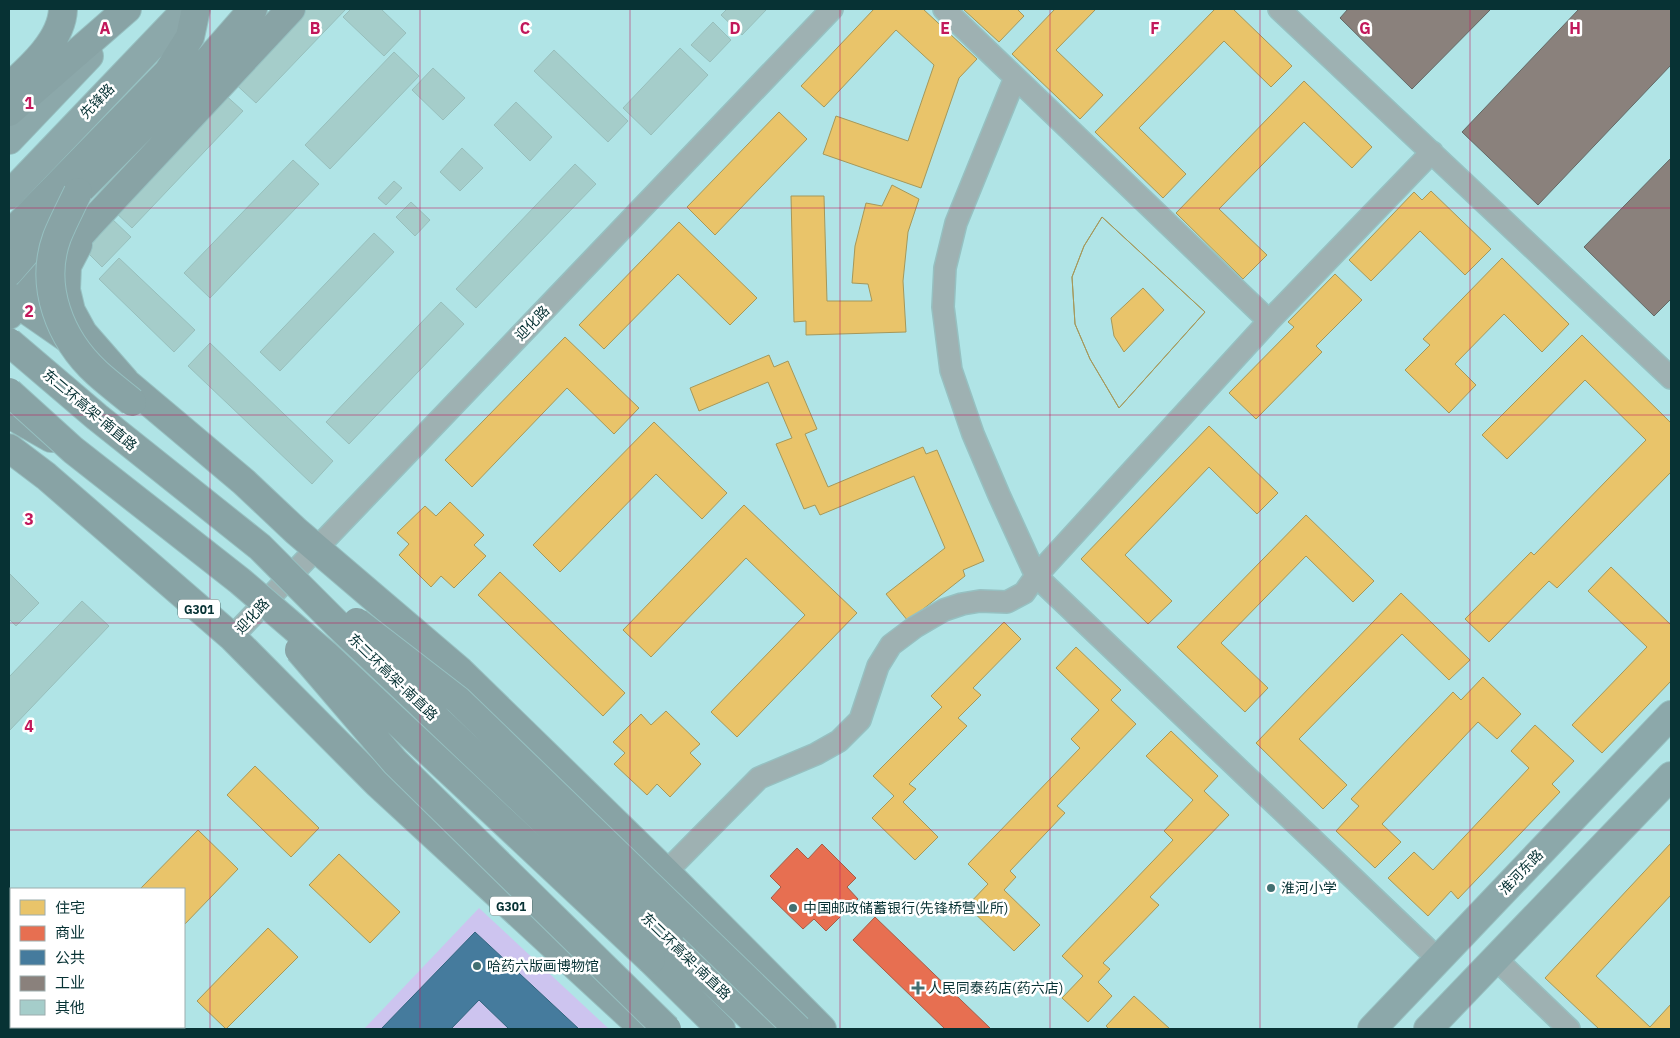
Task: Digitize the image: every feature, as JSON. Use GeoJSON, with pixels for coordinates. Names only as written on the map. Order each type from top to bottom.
{"type":"FeatureCollection","features":[{"type":"Feature","properties":{"kind":"highway"},"geometry":{"type":"LineString","coordinates":[[9,87],[42,55],[51,43],[58,28],[63,9]]}},
{"type":"Feature","properties":{"kind":"highway"},"geometry":{"type":"LineString","coordinates":[[9,112],[45,91],[127,9]]}},
{"type":"Feature","properties":{"kind":"highway"},"geometry":{"type":"LineString","coordinates":[[9,235],[168,72],[190,37],[196,9]]}},
{"type":"Feature","properties":{"kind":"highway"},"geometry":{"type":"LineString","coordinates":[[9,272],[78,192],[205,64],[253,9]]}},
{"type":"Feature","properties":{"kind":"highway"},"geometry":{"type":"LineString","coordinates":[[291,9],[12,305],[74,342],[224,480],[306,540],[460,671],[666,872],[822,1029]]}},
{"type":"Feature","properties":{"kind":"highway"},"geometry":{"type":"LineString","coordinates":[[78,192],[57,238],[52,257],[50,277],[54,304],[66,332],[78,351],[96,372],[129,392]]}},
{"type":"Feature","properties":{"kind":"highway"},"geometry":{"type":"LineString","coordinates":[[90,224],[67,266],[66,290],[71,311],[82,333],[129,392]]}},
{"type":"Feature","properties":{"kind":"highway","name":"东二环高架-南直路"},"geometry":{"type":"LineString","coordinates":[[9,342],[97,417],[260,547],[338,625],[763,1029]]}},
{"type":"Feature","properties":{"kind":"highway","name":"东二环高架-南直路"},"geometry":{"type":"LineString","coordinates":[[9,392],[73,450],[240,581],[333,661],[651,960],[721,1029]]}},
{"type":"Feature","properties":{"kind":"highway"},"geometry":{"type":"LineString","coordinates":[[9,414],[73,450]]}},
{"type":"Feature","properties":{"kind":"highway","name":"G301"},"geometry":{"type":"LineString","coordinates":[[9,448],[46,476],[232,637],[377,783],[644,1029]]}},
{"type":"Feature","properties":{"kind":"highway"},"geometry":{"type":"LineString","coordinates":[[260,547],[458,700],[798,1029]]}},
{"type":"Feature","properties":{"kind":"highway"},"geometry":{"type":"LineString","coordinates":[[240,581],[395,762],[667,1029]]}},
{"type":"Feature","properties":{"kind":"main road"},"geometry":{"type":"LineString","coordinates":[[9,140],[45,91],[134,9]]}},
{"type":"Feature","properties":{"kind":"main road","name":"先锋路"},"geometry":{"type":"LineString","coordinates":[[9,195],[187,9]]}},
{"type":"Feature","properties":{"kind":"main road","name":"淮河东路"},"geometry":{"type":"LineString","coordinates":[[1372,1029],[1671,715]]}},
{"type":"Feature","properties":{"kind":"main road"},"geometry":{"type":"LineString","coordinates":[[1428,1029],[1671,776]]}},
{"type":"Feature","properties":{"kind":"street","name":"迎化路"},"geometry":{"type":"LineString","coordinates":[[232,637],[306,540],[832,9]]}},
{"type":"Feature","properties":{"kind":"street"},"geometry":{"type":"LineString","coordinates":[[944,9],[1269,321]]}},
{"type":"Feature","properties":{"kind":"street"},"geometry":{"type":"LineString","coordinates":[[1279,9],[1671,378]]}},
{"type":"Feature","properties":{"kind":"street"},"geometry":{"type":"LineString","coordinates":[[1015,78],[956,223],[945,268],[943,307],[951,370],[972,434],[1036,576],[1438,959]]}},
{"type":"Feature","properties":{"kind":"street"},"geometry":{"type":"LineString","coordinates":[[666,872],[759,778],[816,754],[839,742],[860,720],[878,666],[891,644],[944,610],[980,601],[1007,602],[1024,593],[1036,576],[1269,321],[1432,152]]}},
{"type":"Feature","properties":{"kind":"street"},"geometry":{"type":"LineString","coordinates":[[1496,959],[1569,1029]]}},
{"type":"Feature","properties":{"kind":"shaded area"},"geometry":{"type":"Polygon","coordinates":[[[479,908],[609,1029],[364,1029],[479,908]]]}},
{"type":"Feature","properties":{"kind":"building: 住宅"},"geometry":{"type":"Polygon","coordinates":[[[874,9],[923,9],[977,59],[959,78],[921,188],[823,154],[836,116],[908,141],[934,65],[896,30],[824,107],[801,86],[874,9]]]}},
{"type":"Feature","properties":{"kind":"building: 住宅"},"geometry":{"type":"Polygon","coordinates":[[[963,9],[1017,9],[1024,16],[999,42],[963,9]]]}},
{"type":"Feature","properties":{"kind":"building: 住宅"},"geometry":{"type":"Polygon","coordinates":[[[1055,9],[1096,9],[1056,50],[1103,95],[1080,119],[1012,54],[1055,9]]]}},
{"type":"Feature","properties":{"kind":"building: 住宅"},"geometry":{"type":"Polygon","coordinates":[[[1215,9],[1233,9],[1292,66],[1271,87],[1224,41],[1139,128],[1186,174],[1163,198],[1095,132],[1215,9]]]}},
{"type":"Feature","properties":{"kind":"building: 住宅"},"geometry":{"type":"Polygon","coordinates":[[[1304,81],[1372,147],[1352,168],[1304,122],[1219,209],[1267,255],[1243,279],[1176,213],[1304,81]]]}},
{"type":"Feature","properties":{"kind":"building: 住宅"},"geometry":{"type":"Polygon","coordinates":[[[779,112],[807,139],[715,235],[687,207],[779,112]]]}},
{"type":"Feature","properties":{"kind":"building: 住宅"},"geometry":{"type":"Polygon","coordinates":[[[892,185],[919,199],[908,232],[903,281],[906,332],[806,335],[806,321],[794,322],[791,196],[824,196],[827,301],[872,301],[868,284],[852,283],[855,246],[866,203],[882,206],[892,185]]]}},
{"type":"Feature","properties":{"kind":"building: 住宅"},"geometry":{"type":"Polygon","coordinates":[[[1431,191],[1491,249],[1465,275],[1420,231],[1371,281],[1349,260],[1414,192],[1422,200],[1431,191]]]}},
{"type":"Feature","properties":{"kind":"building: 住宅"},"geometry":{"type":"Polygon","coordinates":[[[1102,217],[1205,312],[1119,408],[1090,359],[1075,324],[1072,277],[1084,246],[1102,217]],[[1143,288],[1111,318],[1114,336],[1124,352],[1164,310],[1143,288]]]}},
{"type":"Feature","properties":{"kind":"building: 住宅"},"geometry":{"type":"Polygon","coordinates":[[[1102,217],[1205,312],[1119,408],[1090,359],[1075,324],[1072,277],[1084,246],[1102,217]]]}},
{"type":"Feature","properties":{"kind":"building: 住宅"},"geometry":{"type":"Polygon","coordinates":[[[679,222],[757,298],[730,325],[678,274],[604,349],[579,325],[679,222]]]}},
{"type":"Feature","properties":{"kind":"building: 住宅"},"geometry":{"type":"Polygon","coordinates":[[[1502,258],[1569,324],[1542,352],[1504,314],[1455,364],[1476,385],[1449,413],[1405,370],[1430,345],[1423,339],[1502,258]]]}},
{"type":"Feature","properties":{"kind":"building: 住宅"},"geometry":{"type":"Polygon","coordinates":[[[1335,274],[1362,300],[1316,346],[1322,352],[1256,419],[1229,393],[1294,327],[1288,322],[1335,274]]]}},
{"type":"Feature","properties":{"kind":"building: 住宅"},"geometry":{"type":"Polygon","coordinates":[[[1582,335],[1671,423],[1671,472],[1557,588],[1549,581],[1489,642],[1465,619],[1531,552],[1534,555],[1646,440],[1585,380],[1507,459],[1482,435],[1582,335]]]}},
{"type":"Feature","properties":{"kind":"building: 住宅"},"geometry":{"type":"Polygon","coordinates":[[[565,337],[639,408],[614,434],[567,388],[472,487],[445,460],[565,337]]]}},
{"type":"Feature","properties":{"kind":"building: 住宅"},"geometry":{"type":"Polygon","coordinates":[[[769,355],[774,367],[788,361],[817,429],[805,434],[828,487],[923,447],[926,454],[937,450],[984,561],[963,570],[965,576],[908,621],[886,594],[945,548],[914,476],[820,515],[815,505],[804,509],[776,444],[792,438],[768,382],[699,411],[690,388],[769,355]]]}},
{"type":"Feature","properties":{"kind":"building: 住宅"},"geometry":{"type":"Polygon","coordinates":[[[654,422],[727,493],[702,519],[656,474],[560,572],[533,545],[654,422]]]}},
{"type":"Feature","properties":{"kind":"building: 住宅"},"geometry":{"type":"Polygon","coordinates":[[[1209,426],[1278,493],[1257,514],[1209,467],[1125,555],[1172,601],[1148,624],[1081,559],[1209,426]]]}},
{"type":"Feature","properties":{"kind":"building: 住宅"},"geometry":{"type":"Polygon","coordinates":[[[450,502],[484,535],[474,545],[486,556],[454,588],[441,576],[431,587],[399,555],[409,544],[397,533],[425,506],[436,516],[450,502]]]}},
{"type":"Feature","properties":{"kind":"building: 住宅"},"geometry":{"type":"Polygon","coordinates":[[[744,505],[857,613],[737,737],[711,712],[805,615],[746,558],[651,657],[623,630],[744,505]]]}},
{"type":"Feature","properties":{"kind":"building: 住宅"},"geometry":{"type":"Polygon","coordinates":[[[1306,515],[1374,581],[1353,602],[1306,556],[1221,643],[1268,688],[1245,712],[1177,647],[1306,515]]]}},
{"type":"Feature","properties":{"kind":"building: 住宅"},"geometry":{"type":"Polygon","coordinates":[[[1611,567],[1671,625],[1671,681],[1602,753],[1572,725],[1647,647],[1588,591],[1611,567]]]}},
{"type":"Feature","properties":{"kind":"building: 住宅"},"geometry":{"type":"Polygon","coordinates":[[[500,572],[625,693],[603,716],[478,595],[500,572]]]}},
{"type":"Feature","properties":{"kind":"building: 住宅"},"geometry":{"type":"Polygon","coordinates":[[[1401,593],[1470,660],[1449,680],[1402,634],[1299,739],[1347,785],[1323,809],[1256,743],[1401,593]]]}},
{"type":"Feature","properties":{"kind":"building: 住宅"},"geometry":{"type":"Polygon","coordinates":[[[1004,622],[1021,639],[973,688],[981,695],[958,718],[967,726],[909,784],[916,789],[903,802],[938,837],[915,860],[872,818],[894,796],[873,776],[942,707],[931,696],[1004,622]]]}},
{"type":"Feature","properties":{"kind":"building: 住宅"},"geometry":{"type":"Polygon","coordinates":[[[1076,647],[1121,690],[1111,700],[1136,724],[1057,806],[1065,813],[1010,871],[1016,877],[1004,890],[1040,925],[1014,951],[967,906],[988,884],[968,864],[1080,748],[1071,739],[1099,710],[1056,668],[1076,647]]]}},
{"type":"Feature","properties":{"kind":"building: 住宅"},"geometry":{"type":"Polygon","coordinates":[[[1483,677],[1521,714],[1497,739],[1478,722],[1382,824],[1401,842],[1375,868],[1336,831],[1359,806],[1351,799],[1453,692],[1461,700],[1483,677]]]}},
{"type":"Feature","properties":{"kind":"building: 住宅"},"geometry":{"type":"Polygon","coordinates":[[[666,711],[700,744],[690,753],[701,764],[670,797],[657,784],[647,795],[614,764],[625,753],[613,742],[641,714],[651,725],[666,711]]]}},
{"type":"Feature","properties":{"kind":"building: 住宅"},"geometry":{"type":"Polygon","coordinates":[[[1535,725],[1574,761],[1552,784],[1560,792],[1458,899],[1451,891],[1428,916],[1388,878],[1414,852],[1433,870],[1529,768],[1511,751],[1535,725]]]}},
{"type":"Feature","properties":{"kind":"building: 住宅"},"geometry":{"type":"Polygon","coordinates":[[[1171,731],[1218,776],[1204,791],[1229,815],[1150,897],[1159,905],[1103,963],[1110,969],[1098,982],[1112,996],[1088,1022],[1062,998],[1083,976],[1062,956],[1173,840],[1164,831],[1193,800],[1146,756],[1171,731]]]}},
{"type":"Feature","properties":{"kind":"building: 住宅"},"geometry":{"type":"Polygon","coordinates":[[[255,766],[319,828],[291,857],[227,795],[255,766]]]}},
{"type":"Feature","properties":{"kind":"building: 住宅"},"geometry":{"type":"Polygon","coordinates":[[[198,830],[238,869],[185,924],[185,888],[141,888],[198,830]]]}},
{"type":"Feature","properties":{"kind":"building: 住宅"},"geometry":{"type":"Polygon","coordinates":[[[1671,843],[1671,895],[1596,976],[1650,1027],[1671,1004],[1671,1029],[1599,1029],[1545,978],[1671,843]]]}},
{"type":"Feature","properties":{"kind":"building: 住宅"},"geometry":{"type":"Polygon","coordinates":[[[339,854],[400,912],[370,943],[309,885],[339,854]]]}},
{"type":"Feature","properties":{"kind":"building: 住宅"},"geometry":{"type":"Polygon","coordinates":[[[268,928],[298,957],[226,1029],[197,1001],[268,928]]]}},
{"type":"Feature","properties":{"kind":"building: 住宅"},"geometry":{"type":"Polygon","coordinates":[[[1134,996],[1170,1029],[1109,1029],[1106,1026],[1134,996]]]}},
{"type":"Feature","properties":{"kind":"building: 商业"},"geometry":{"type":"Polygon","coordinates":[[[822,844],[856,878],[847,887],[858,899],[826,931],[814,919],[803,929],[771,898],[781,887],[770,876],[797,848],[808,859],[822,844]]]}},
{"type":"Feature","properties":{"kind":"building: 商业"},"geometry":{"type":"Polygon","coordinates":[[[875,917],[991,1029],[945,1029],[853,940],[875,917]]]}},
{"type":"Feature","properties":{"kind":"building: 公共","name":"哈药六版画博物馆"},"geometry":{"type":"Polygon","coordinates":[[[475,932],[579,1029],[509,1029],[479,1000],[451,1029],[381,1029],[475,932]]]}},
{"type":"Feature","properties":{"kind":"building: 工业"},"geometry":{"type":"Polygon","coordinates":[[[1348,9],[1491,9],[1412,89],[1340,18],[1348,9]]]}},
{"type":"Feature","properties":{"kind":"building: 工业"},"geometry":{"type":"Polygon","coordinates":[[[1579,9],[1671,9],[1671,65],[1538,205],[1462,132],[1579,9]]]}},
{"type":"Feature","properties":{"kind":"building: 工业"},"geometry":{"type":"Polygon","coordinates":[[[1671,158],[1671,299],[1654,316],[1584,247],[1671,158]]]}},
{"type":"Feature","properties":{"kind":"building: 其他"},"geometry":{"type":"Polygon","coordinates":[[[297,9],[346,9],[256,103],[230,79],[297,9]]]}},
{"type":"Feature","properties":{"kind":"building: 其他"},"geometry":{"type":"Polygon","coordinates":[[[351,9],[381,9],[406,33],[384,56],[343,17],[351,9]]]}},
{"type":"Feature","properties":{"kind":"building: 其他"},"geometry":{"type":"Polygon","coordinates":[[[727,9],[767,9],[742,35],[721,15],[727,9]]]}},
{"type":"Feature","properties":{"kind":"building: 其他"},"geometry":{"type":"Polygon","coordinates":[[[713,22],[731,40],[710,62],[691,45],[713,22]]]}},
{"type":"Feature","properties":{"kind":"building: 其他"},"geometry":{"type":"Polygon","coordinates":[[[680,48],[708,75],[651,135],[623,108],[680,48]]]}},
{"type":"Feature","properties":{"kind":"building: 其他"},"geometry":{"type":"Polygon","coordinates":[[[554,50],[628,121],[608,142],[534,71],[554,50]]]}},
{"type":"Feature","properties":{"kind":"building: 其他"},"geometry":{"type":"Polygon","coordinates":[[[394,52],[419,76],[330,169],[305,145],[394,52]]]}},
{"type":"Feature","properties":{"kind":"building: 其他"},"geometry":{"type":"Polygon","coordinates":[[[433,68],[465,98],[443,120],[412,90],[433,68]]]}},
{"type":"Feature","properties":{"kind":"building: 其他"},"geometry":{"type":"Polygon","coordinates":[[[222,92],[243,111],[132,228],[111,208],[222,92]]]}},
{"type":"Feature","properties":{"kind":"building: 其他"},"geometry":{"type":"Polygon","coordinates":[[[516,102],[552,137],[530,161],[494,125],[516,102]]]}},
{"type":"Feature","properties":{"kind":"building: 其他"},"geometry":{"type":"Polygon","coordinates":[[[462,148],[483,168],[460,191],[440,172],[462,148]]]}},
{"type":"Feature","properties":{"kind":"building: 其他"},"geometry":{"type":"Polygon","coordinates":[[[293,160],[319,184],[210,298],[184,273],[293,160]]]}},
{"type":"Feature","properties":{"kind":"building: 其他"},"geometry":{"type":"Polygon","coordinates":[[[575,164],[596,184],[476,308],[456,289],[575,164]]]}},
{"type":"Feature","properties":{"kind":"building: 其他"},"geometry":{"type":"Polygon","coordinates":[[[394,181],[402,188],[386,205],[378,198],[394,181]]]}},
{"type":"Feature","properties":{"kind":"building: 其他"},"geometry":{"type":"Polygon","coordinates":[[[411,202],[430,220],[415,236],[396,217],[411,202]]]}},
{"type":"Feature","properties":{"kind":"building: 其他"},"geometry":{"type":"Polygon","coordinates":[[[111,218],[131,237],[102,267],[83,248],[111,218]]]}},
{"type":"Feature","properties":{"kind":"building: 其他"},"geometry":{"type":"Polygon","coordinates":[[[374,233],[394,252],[280,371],[260,352],[374,233]]]}},
{"type":"Feature","properties":{"kind":"building: 其他"},"geometry":{"type":"Polygon","coordinates":[[[119,258],[195,330],[174,352],[99,279],[119,258]]]}},
{"type":"Feature","properties":{"kind":"building: 其他"},"geometry":{"type":"Polygon","coordinates":[[[441,302],[464,324],[349,444],[326,422],[441,302]]]}},
{"type":"Feature","properties":{"kind":"building: 其他"},"geometry":{"type":"Polygon","coordinates":[[[210,343],[333,461],[312,484],[188,366],[210,343]]]}},
{"type":"Feature","properties":{"kind":"building: 其他"},"geometry":{"type":"Polygon","coordinates":[[[9,573],[39,603],[16,626],[9,619],[9,573]]]}},
{"type":"Feature","properties":{"kind":"building: 其他"},"geometry":{"type":"Polygon","coordinates":[[[82,601],[109,626],[9,731],[9,677],[82,601]]]}},
{"type":"Feature","properties":{"kind":"place","name":"淮河小学"},"geometry":{"type":"Point","coordinates":[1271,888]}},
{"type":"Feature","properties":{"kind":"place","name":"中国邮政储蓄银行(先锋桥营业所)"},"geometry":{"type":"Point","coordinates":[793,908]}},
{"type":"Feature","properties":{"kind":"place","name":"哈药六版画博物馆"},"geometry":{"type":"Point","coordinates":[477,966]}},
{"type":"Feature","properties":{"kind":"place","name":"人民同泰药店(药六店)"},"geometry":{"type":"Point","coordinates":[918,988]}}]}
